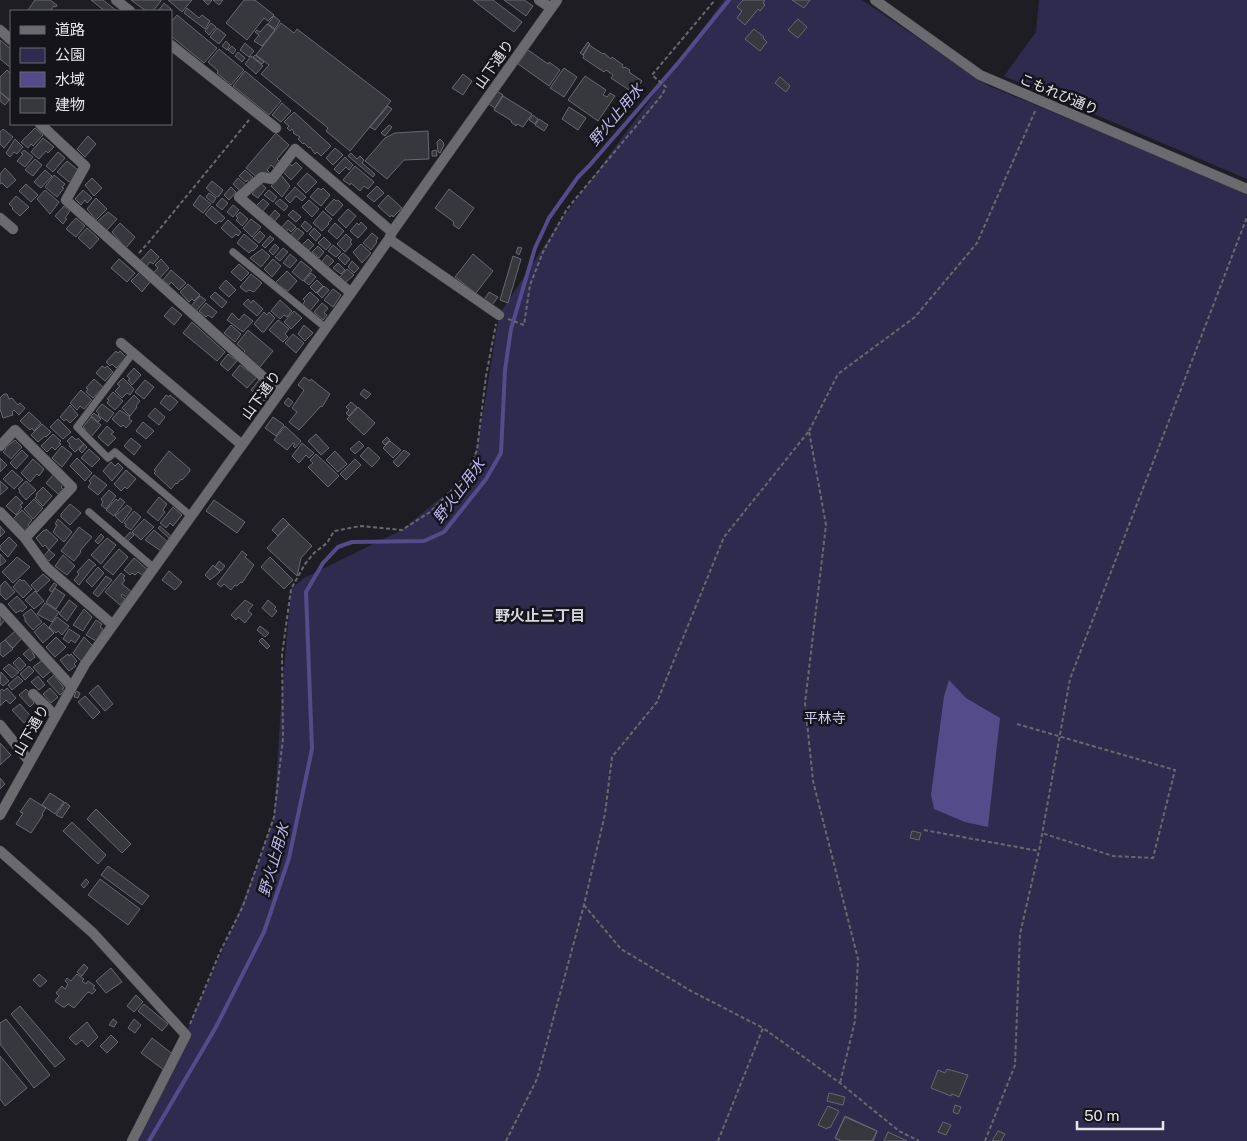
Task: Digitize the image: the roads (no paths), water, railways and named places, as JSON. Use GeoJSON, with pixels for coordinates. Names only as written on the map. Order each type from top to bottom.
{"type":"FeatureCollection","features":[{"type":"Feature","properties":{"kind":"street"},"geometry":{"type":"LineString","coordinates":[[116,0],[129,10]]}},
{"type":"Feature","properties":{"kind":"street"},"geometry":{"type":"LineString","coordinates":[[539,0],[554,4]]}},
{"type":"Feature","properties":{"kind":"street","name":"こもれび通り"},"geometry":{"type":"LineString","coordinates":[[875,0],[980,75],[1247,189]]}},
{"type":"Feature","properties":{"kind":"street","name":"山下通り"},"geometry":{"type":"LineString","coordinates":[[0,815],[85,664],[351,293],[554,4]]}},
{"type":"Feature","properties":{"kind":"street"},"geometry":{"type":"LineString","coordinates":[[0,30],[10,39]]}},
{"type":"Feature","properties":{"kind":"street"},"geometry":{"type":"LineString","coordinates":[[172,46],[276,128]]}},
{"type":"Feature","properties":{"kind":"street"},"geometry":{"type":"LineString","coordinates":[[41,125],[85,166],[66,200],[280,392]]}},
{"type":"Feature","properties":{"kind":"street"},"geometry":{"type":"LineString","coordinates":[[351,293],[239,197],[262,177],[272,179],[295,149],[390,236],[499,315]]}},
{"type":"Feature","properties":{"kind":"street"},"geometry":{"type":"LineString","coordinates":[[0,218],[13,229]]}},
{"type":"Feature","properties":{"kind":"street"},"geometry":{"type":"LineString","coordinates":[[121,343],[242,445]]}},
{"type":"Feature","properties":{"kind":"street"},"geometry":{"type":"LineString","coordinates":[[0,446],[15,430],[72,487],[25,538]]}},
{"type":"Feature","properties":{"kind":"street"},"geometry":{"type":"LineString","coordinates":[[0,512],[25,538],[46,567],[113,625]]}},
{"type":"Feature","properties":{"kind":"street"},"geometry":{"type":"LineString","coordinates":[[0,608],[72,687]]}},
{"type":"Feature","properties":{"kind":"street"},"geometry":{"type":"LineString","coordinates":[[34,694],[56,715]]}},
{"type":"Feature","properties":{"kind":"street"},"geometry":{"type":"LineString","coordinates":[[0,725],[30,761]]}},
{"type":"Feature","properties":{"kind":"street"},"geometry":{"type":"LineString","coordinates":[[0,851],[93,934],[186,1036],[132,1141]]}},
{"type":"Feature","properties":{"kind":"lane"},"geometry":{"type":"LineString","coordinates":[[233,252],[326,328]]}},
{"type":"Feature","properties":{"kind":"lane"},"geometry":{"type":"LineString","coordinates":[[133,353],[77,427],[108,458],[115,452],[191,516]]}},
{"type":"Feature","properties":{"kind":"lane"},"geometry":{"type":"LineString","coordinates":[[89,512],[154,568]]}},
{"type":"Feature","properties":{"kind":"water"},"geometry":{"type":"Polygon","coordinates":[[[949,680],[966,698],[1000,718],[988,827],[965,822],[934,809],[931,795],[944,696],[949,680]]]}},
{"type":"Feature","properties":{"kind":"waterway","name":"野火止用水"},"geometry":{"type":"LineString","coordinates":[[149,1141],[216,1027],[264,932],[289,858],[312,749],[306,592],[323,563],[338,547],[352,542],[424,541],[444,532],[486,479],[501,453],[505,370],[511,329],[535,248],[549,218],[578,177],[678,63],[729,0]]}},
{"type":"Feature","properties":{"kind":"district","name":"野火止三丁目"},"geometry":{"type":"Point","coordinates":[540,616]}},
{"type":"Feature","properties":{"kind":"park label","name":"平林寺"},"geometry":{"type":"Point","coordinates":[825,718]}}]}
